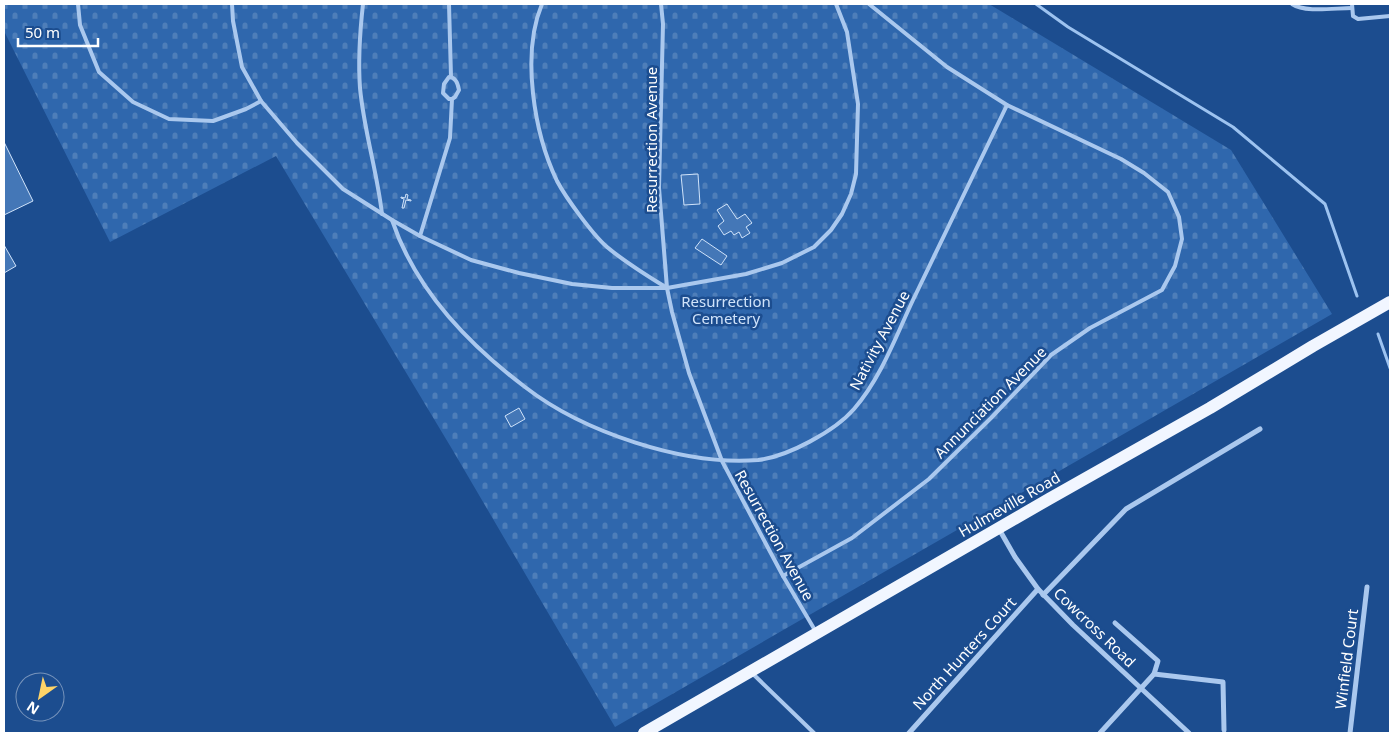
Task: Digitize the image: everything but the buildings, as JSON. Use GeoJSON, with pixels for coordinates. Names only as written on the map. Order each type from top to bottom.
{"type":"FeatureCollection","features":[{"type":"Feature","properties":{"kind":"main road","name":"Hulmeville Road"},"geometry":{"type":"LineString","coordinates":[[644,733],[1210,408],[1390,302]]}},
{"type":"Feature","properties":{"kind":"street"},"geometry":{"type":"LineString","coordinates":[[1043,595],[1126,509],[1260,429]]}},
{"type":"Feature","properties":{"kind":"street","name":"Cowcross Road"},"geometry":{"type":"LineString","coordinates":[[999,528],[1015,557],[1038,590],[1189,733]]}},
{"type":"Feature","properties":{"kind":"street","name":"Winfield Court"},"geometry":{"type":"LineString","coordinates":[[1350,733],[1367,587]]}},
{"type":"Feature","properties":{"kind":"street","name":"North Hunters Court"},"geometry":{"type":"LineString","coordinates":[[909,733],[1038,590]]}},
{"type":"Feature","properties":{"kind":"street"},"geometry":{"type":"LineString","coordinates":[[1100,733],[1142,689],[1154,674],[1158,661],[1115,623]]}},
{"type":"Feature","properties":{"kind":"street"},"geometry":{"type":"LineString","coordinates":[[1154,674],[1223,682],[1224,730]]}},
{"type":"Feature","properties":{"kind":"lane"},"geometry":{"type":"LineString","coordinates":[[78,4],[80,25],[99,72],[133,102],[169,119],[212,121],[246,109],[261,101]]}},
{"type":"Feature","properties":{"kind":"lane"},"geometry":{"type":"LineString","coordinates":[[232,4],[233,21],[242,67],[261,101],[297,143],[344,189],[420,236],[471,260],[519,274],[572,284],[612,288],[667,288],[746,274],[782,263],[814,246],[831,230],[842,214],[856,174],[858,104],[847,32],[836,4]]}},
{"type":"Feature","properties":{"kind":"lane"},"geometry":{"type":"LineString","coordinates":[[363,4],[360,87],[382,214]]}},
{"type":"Feature","properties":{"kind":"lane"},"geometry":{"type":"LineString","coordinates":[[449,4],[451,77]]}},
{"type":"Feature","properties":{"kind":"lane"},"geometry":{"type":"LineString","coordinates":[[542,4],[537,15],[531,54],[534,97],[543,144],[558,182],[583,218],[606,246],[634,268],[667,288]]}},
{"type":"Feature","properties":{"kind":"lane","name":"Resurrection Avenue"},"geometry":{"type":"LineString","coordinates":[[661,4],[663,24],[659,188],[667,288],[672,312],[690,373],[722,460],[783,576],[817,634]]}},
{"type":"Feature","properties":{"kind":"lane","name":"Annunciation Avenue"},"geometry":{"type":"LineString","coordinates":[[783,576],[852,538],[908,496],[943,466],[1051,355],[1090,328],[1162,290],[1175,266],[1182,238],[1179,218],[1168,192],[1144,173],[1121,159],[1007,105],[947,67],[869,4]]}},
{"type":"Feature","properties":{"kind":"lane"},"geometry":{"type":"LineString","coordinates":[[1292,4],[1297,7],[1315,9],[1352,6],[1353,16],[1358,19],[1390,16]]}},
{"type":"Feature","properties":{"kind":"lane"},"geometry":{"type":"LineString","coordinates":[[420,236],[450,138],[452,99],[455,98],[459,90],[456,80],[451,77]]}},
{"type":"Feature","properties":{"kind":"lane"},"geometry":{"type":"LineString","coordinates":[[451,77],[446,80],[443,93],[452,99]]}},
{"type":"Feature","properties":{"kind":"lane","name":"Nativity Avenue"},"geometry":{"type":"LineString","coordinates":[[392,220],[398,238],[421,279],[454,324],[487,357],[536,395],[569,415],[615,436],[670,452],[722,460],[760,460],[794,449],[827,432],[854,410],[881,368],[1007,105]]}},
{"type":"Feature","properties":{"kind":"lane"},"geometry":{"type":"LineString","coordinates":[[750,672],[814,733]]}},
{"type":"Feature","properties":{"kind":"green space","name":"Resurrection Cemetery"},"geometry":{"type":"Polygon","coordinates":[[[4,4],[989,4],[1231,150],[1332,314],[615,727],[452,449],[276,156],[110,242],[4,31],[4,4]]]}},
{"type":"Feature","properties":{"kind":"waterway"},"geometry":{"type":"LineString","coordinates":[[1036,4],[1068,27],[1233,127],[1325,204],[1357,296]]}},
{"type":"Feature","properties":{"kind":"waterway"},"geometry":{"type":"LineString","coordinates":[[1378,334],[1390,368]]}}]}
